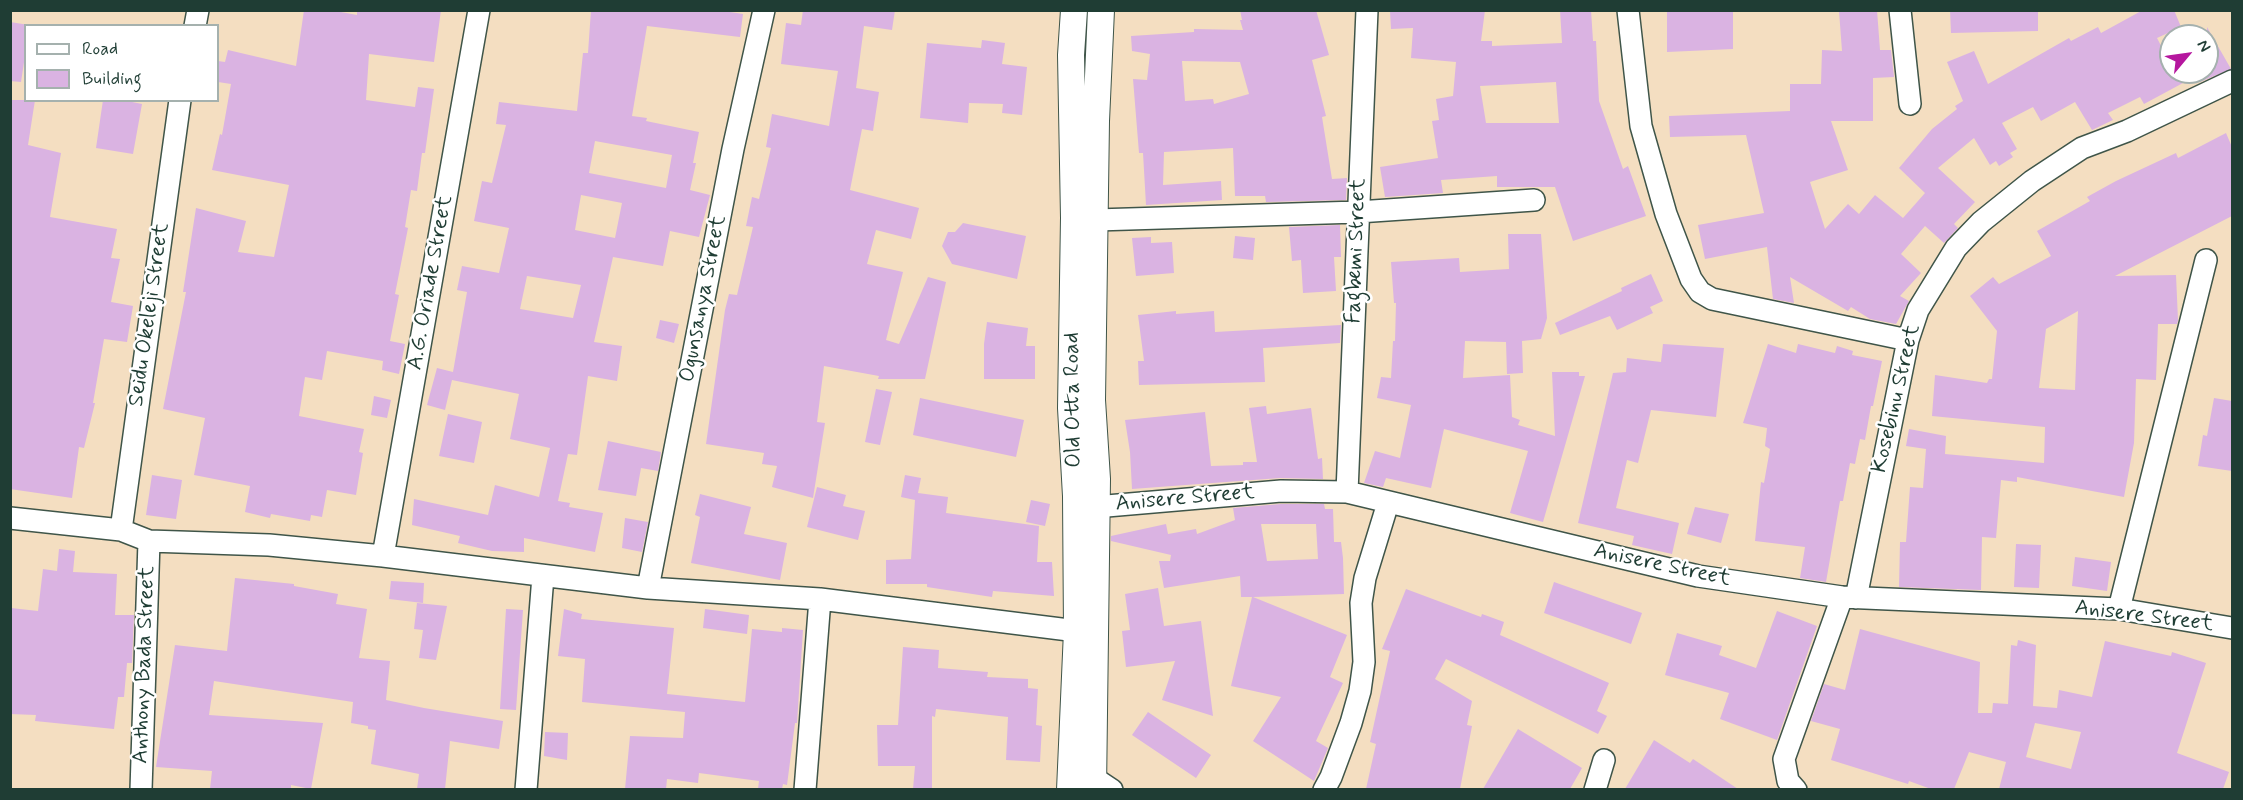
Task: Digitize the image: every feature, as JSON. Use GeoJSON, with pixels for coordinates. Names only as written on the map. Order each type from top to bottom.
{"type":"FeatureCollection","features":[{"type":"Feature","properties":{"kind":"street","name":"A.G. Oriade Street"},"geometry":{"type":"LineString","coordinates":[[383,556],[479,10]]}},
{"type":"Feature","properties":{"kind":"street","name":"Ogunsanya Street"},"geometry":{"type":"LineString","coordinates":[[648,588],[733,149],[764,10]]}},
{"type":"Feature","properties":{"kind":"street","name":"Old Otta Road"},"geometry":{"type":"LineString","coordinates":[[1074,10],[1071,55],[1084,121],[1096,220],[1092,400],[1097,479],[1095,507],[1100,786]]}},
{"type":"Feature","properties":{"kind":"street","name":"Old Otta Road"},"geometry":{"type":"LineString","coordinates":[[1071,789],[1077,631],[1076,496],[1071,408],[1074,218],[1084,121],[1101,10]]}},
{"type":"Feature","properties":{"kind":"street","name":"Fagbemi Street"},"geometry":{"type":"LineString","coordinates":[[1347,492],[1367,10]]}},
{"type":"Feature","properties":{"kind":"street"},"geometry":{"type":"LineString","coordinates":[[1628,10],[1641,126],[1666,214],[1691,279],[1700,292],[1712,299],[1908,340]]}},
{"type":"Feature","properties":{"kind":"street"},"geometry":{"type":"LineString","coordinates":[[1900,10],[1910,104]]}},
{"type":"Feature","properties":{"kind":"street","name":"Kosebinu Street"},"geometry":{"type":"LineString","coordinates":[[1796,789],[1788,781],[1784,759],[1849,597],[1908,340],[1918,310],[1956,248],[1981,222],[2032,181],[2082,148],[2127,131],[2232,81]]}},
{"type":"Feature","properties":{"kind":"street","name":"Seidu Okeleji Street"},"geometry":{"type":"LineString","coordinates":[[121,530],[180,102]]}},
{"type":"Feature","properties":{"kind":"street"},"geometry":{"type":"LineString","coordinates":[[1096,220],[1359,212],[1534,200]]}},
{"type":"Feature","properties":{"kind":"street"},"geometry":{"type":"LineString","coordinates":[[2119,609],[2206,260]]}},
{"type":"Feature","properties":{"kind":"street","name":"Anisere Street"},"geometry":{"type":"LineString","coordinates":[[1095,507],[1281,491],[1347,492],[1388,504],[1698,576],[1849,597],[2119,609],[2232,628]]}},
{"type":"Feature","properties":{"kind":"street"},"geometry":{"type":"LineString","coordinates":[[1324,789],[1331,777],[1351,723],[1360,691],[1364,662],[1361,603],[1365,578],[1388,504]]}},
{"type":"Feature","properties":{"kind":"street"},"geometry":{"type":"LineString","coordinates":[[10,518],[121,530],[149,541],[269,545],[383,556],[648,588],[820,599],[1077,631]]}},
{"type":"Feature","properties":{"kind":"street","name":"Anthony Bada Street"},"geometry":{"type":"LineString","coordinates":[[141,789],[149,541]]}},
{"type":"Feature","properties":{"kind":"street"},"geometry":{"type":"LineString","coordinates":[[526,789],[543,576]]}},
{"type":"Feature","properties":{"kind":"street"},"geometry":{"type":"LineString","coordinates":[[805,789],[820,599]]}},
{"type":"Feature","properties":{"kind":"street"},"geometry":{"type":"LineString","coordinates":[[1595,789],[1604,760]]}},
{"type":"Feature","properties":{"kind":"building"},"geometry":{"type":"Polygon","coordinates":[[[304,10],[330,10],[357,15],[357,10],[441,10],[434,62],[369,54],[366,100],[415,107],[418,87],[434,89],[417,191],[411,190],[405,227],[408,228],[395,294],[399,295],[390,341],[405,344],[399,374],[382,370],[383,361],[327,351],[322,380],[305,377],[299,416],[364,429],[359,452],[363,453],[356,495],[327,490],[322,517],[311,515],[310,521],[271,514],[270,518],[245,512],[250,486],[194,475],[205,418],[163,409],[186,292],[183,292],[196,208],[246,221],[238,252],[274,257],[289,185],[212,170],[220,134],[222,135],[231,84],[219,82],[219,61],[225,62],[228,50],[296,66],[304,10]]]}},
{"type":"Feature","properties":{"kind":"building"},"geometry":{"type":"Polygon","coordinates":[[[591,10],[717,10],[743,14],[740,37],[647,26],[632,116],[699,132],[690,190],[710,195],[699,237],[670,231],[663,266],[613,257],[594,342],[622,346],[617,381],[588,376],[577,455],[568,454],[558,501],[570,503],[569,507],[603,513],[595,552],[524,538],[524,552],[492,551],[458,543],[460,536],[412,525],[414,499],[488,515],[495,485],[539,497],[550,448],[510,439],[519,394],[452,380],[445,410],[427,405],[437,368],[453,372],[467,292],[457,290],[462,266],[499,273],[509,228],[474,221],[482,181],[492,183],[506,125],[496,124],[499,102],[577,111],[583,53],[588,53],[591,10]],[[595,141],[589,173],[666,188],[672,155],[595,141]],[[581,195],[575,230],[615,238],[622,203],[581,195]],[[527,276],[520,309],[573,318],[581,285],[527,276]]]}},
{"type":"Feature","properties":{"kind":"building"},"geometry":{"type":"Polygon","coordinates":[[[803,10],[895,10],[892,30],[864,26],[856,88],[879,92],[873,131],[862,129],[850,190],[919,208],[911,239],[876,230],[867,264],[903,272],[886,340],[899,344],[928,277],[946,282],[925,379],[878,379],[879,376],[824,366],[817,422],[825,423],[813,498],[772,487],[777,466],[762,464],[764,453],[706,444],[725,310],[729,294],[737,295],[753,227],[746,226],[752,197],[759,199],[771,148],[766,147],[772,114],[829,126],[838,71],[781,64],[786,23],[801,25],[803,10]]]}},
{"type":"Feature","properties":{"kind":"building"},"geometry":{"type":"Polygon","coordinates":[[[1240,10],[1316,10],[1329,55],[1312,60],[1326,116],[1322,117],[1332,179],[1347,178],[1346,200],[1266,202],[1265,196],[1235,196],[1233,148],[1164,152],[1163,185],[1221,181],[1222,200],[1146,205],[1143,153],[1139,153],[1133,79],[1147,80],[1150,54],[1132,51],[1131,36],[1194,32],[1194,29],[1243,30],[1240,20],[1242,20],[1240,10]],[[1182,61],[1185,101],[1213,99],[1214,104],[1249,94],[1240,62],[1182,61]]]}},
{"type":"Feature","properties":{"kind":"building"},"geometry":{"type":"Polygon","coordinates":[[[1485,10],[1481,41],[1492,41],[1492,46],[1562,43],[1560,10],[1591,10],[1593,41],[1596,41],[1599,101],[1623,169],[1628,166],[1646,216],[1573,241],[1555,187],[1497,187],[1497,176],[1441,180],[1443,193],[1385,197],[1380,167],[1438,158],[1432,121],[1439,120],[1436,99],[1453,96],[1456,62],[1411,58],[1413,28],[1391,29],[1390,11],[1485,10]],[[1556,82],[1480,86],[1486,123],[1559,123],[1556,82]]]}},
{"type":"Feature","properties":{"kind":"building"},"geometry":{"type":"Polygon","coordinates":[[[1667,10],[1733,10],[1733,49],[1667,52],[1667,10]]]}},
{"type":"Feature","properties":{"kind":"building"},"geometry":{"type":"Polygon","coordinates":[[[1877,10],[1880,50],[1891,50],[1894,77],[1873,78],[1873,121],[1831,121],[1848,170],[1810,182],[1825,229],[1848,204],[1859,214],[1875,195],[1903,218],[1925,193],[1899,168],[1932,129],[1957,109],[1955,106],[1963,101],[1947,62],[1974,51],[1988,84],[2069,38],[2071,41],[2098,27],[2101,33],[2143,10],[2174,10],[2180,24],[2159,24],[2159,37],[2157,38],[2159,42],[2159,84],[2181,84],[2144,104],[2140,97],[2108,113],[2113,120],[2092,130],[2075,102],[2041,121],[2033,107],[2002,123],[2017,149],[2010,153],[2013,157],[1999,166],[1996,161],[1990,165],[1974,138],[1938,168],[1975,202],[1954,224],[1958,228],[1944,243],[1925,226],[1901,254],[1921,273],[1900,296],[1909,301],[1896,324],[1870,319],[1851,307],[1848,311],[1790,277],[1794,303],[1773,299],[1767,247],[1705,259],[1698,225],[1764,213],[1746,135],[1670,137],[1669,116],[1790,111],[1790,84],[1821,84],[1822,50],[1842,51],[1839,11],[1877,10]]]}},
{"type":"Feature","properties":{"kind":"building"},"geometry":{"type":"Polygon","coordinates":[[[1950,10],[2038,10],[2038,31],[1951,33],[1950,10]]]}},
{"type":"Feature","properties":{"kind":"building"},"geometry":{"type":"Polygon","coordinates":[[[10,22],[24,24],[24,62],[21,82],[10,81],[10,22]]]}},
{"type":"Feature","properties":{"kind":"building"},"geometry":{"type":"Polygon","coordinates":[[[982,40],[1005,43],[1002,64],[1027,67],[1022,115],[1002,113],[1003,104],[969,103],[968,123],[920,118],[927,43],[981,48],[982,40]]]}},
{"type":"Feature","properties":{"kind":"building"},"geometry":{"type":"Polygon","coordinates":[[[2219,48],[2231,69],[2219,74],[2219,48]]]}},
{"type":"Feature","properties":{"kind":"building"},"geometry":{"type":"Polygon","coordinates":[[[10,100],[24,100],[24,102],[35,102],[28,145],[61,153],[50,217],[117,229],[111,258],[120,259],[111,302],[133,306],[127,342],[104,339],[93,403],[95,403],[84,448],[79,447],[72,498],[10,489],[10,100]]]}},
{"type":"Feature","properties":{"kind":"building"},"geometry":{"type":"Polygon","coordinates":[[[103,102],[142,104],[133,154],[96,148],[103,102]]]}},
{"type":"Feature","properties":{"kind":"building"},"geometry":{"type":"Polygon","coordinates":[[[2226,133],[2232,147],[2232,216],[2115,276],[2176,275],[2178,320],[2177,324],[2158,324],[2156,380],[2136,379],[2134,443],[2124,497],[2017,477],[2017,482],[2001,480],[1996,538],[1982,537],[1981,590],[1899,587],[1900,542],[1906,542],[1910,487],[1923,488],[1926,449],[1906,446],[1909,429],[1946,436],[1945,454],[2044,463],[2045,427],[1932,416],[1935,375],[1987,383],[1989,379],[1992,379],[1997,331],[1970,296],[1993,277],[1999,284],[2051,256],[2037,231],[2090,201],[2087,197],[2176,153],[2178,158],[2226,133]],[[2078,311],[2046,329],[2039,388],[2075,390],[2078,311]]]}},
{"type":"Feature","properties":{"kind":"building"},"geometry":{"type":"Polygon","coordinates":[[[963,223],[1026,236],[1017,279],[952,264],[942,246],[948,232],[955,232],[963,223]]]}},
{"type":"Feature","properties":{"kind":"building"},"geometry":{"type":"Polygon","coordinates":[[[1340,225],[1341,257],[1334,257],[1336,291],[1303,293],[1301,260],[1292,261],[1289,227],[1340,225]]]}},
{"type":"Feature","properties":{"kind":"building"},"geometry":{"type":"Polygon","coordinates":[[[1508,234],[1541,234],[1547,318],[1541,339],[1522,341],[1523,373],[1507,374],[1506,342],[1465,341],[1463,378],[1510,375],[1512,417],[1520,420],[1518,425],[1555,436],[1552,372],[1579,372],[1579,376],[1585,376],[1543,522],[1510,513],[1528,451],[1444,429],[1431,488],[1386,478],[1383,487],[1364,483],[1375,451],[1400,458],[1411,405],[1377,398],[1381,377],[1391,378],[1393,341],[1395,341],[1396,303],[1394,303],[1391,262],[1459,258],[1460,272],[1509,269],[1508,234]]]}},
{"type":"Feature","properties":{"kind":"building"},"geometry":{"type":"Polygon","coordinates":[[[1235,236],[1255,238],[1253,260],[1233,258],[1235,236]]]}},
{"type":"Feature","properties":{"kind":"building"},"geometry":{"type":"Polygon","coordinates":[[[1151,237],[1151,243],[1172,242],[1174,273],[1136,276],[1132,238],[1151,237]]]}},
{"type":"Feature","properties":{"kind":"building"},"geometry":{"type":"Polygon","coordinates":[[[1651,274],[1663,301],[1650,307],[1653,313],[1617,330],[1610,316],[1560,335],[1555,323],[1622,291],[1621,288],[1651,274]]]}},
{"type":"Feature","properties":{"kind":"building"},"geometry":{"type":"Polygon","coordinates":[[[1176,311],[1176,314],[1214,311],[1215,332],[1341,325],[1340,343],[1263,348],[1265,382],[1139,385],[1138,361],[1144,361],[1138,315],[1176,311]]]}},
{"type":"Feature","properties":{"kind":"building"},"geometry":{"type":"Polygon","coordinates":[[[660,320],[679,324],[674,343],[656,338],[660,320]]]}},
{"type":"Feature","properties":{"kind":"building"},"geometry":{"type":"Polygon","coordinates":[[[987,322],[1028,328],[1026,346],[1035,346],[1035,379],[984,379],[984,344],[987,322]]]}},
{"type":"Feature","properties":{"kind":"building"},"geometry":{"type":"Polygon","coordinates":[[[1663,344],[1724,348],[1716,417],[1651,410],[1638,463],[1627,460],[1616,508],[1679,523],[1672,554],[1632,545],[1634,536],[1578,523],[1613,373],[1626,372],[1627,358],[1661,362],[1663,344]]]}},
{"type":"Feature","properties":{"kind":"building"},"geometry":{"type":"Polygon","coordinates":[[[1768,344],[1796,353],[1798,344],[1835,353],[1837,346],[1853,351],[1852,355],[1882,361],[1865,440],[1860,439],[1855,464],[1850,463],[1843,501],[1840,501],[1826,582],[1800,578],[1805,547],[1755,541],[1761,482],[1764,483],[1770,449],[1765,446],[1767,428],[1743,423],[1768,344]]]}},
{"type":"Feature","properties":{"kind":"building"},"geometry":{"type":"Polygon","coordinates":[[[876,389],[892,392],[880,445],[865,442],[876,389]]]}},
{"type":"Feature","properties":{"kind":"building"},"geometry":{"type":"Polygon","coordinates":[[[374,396],[391,400],[387,418],[371,415],[374,396]]]}},
{"type":"Feature","properties":{"kind":"building"},"geometry":{"type":"Polygon","coordinates":[[[920,398],[1024,420],[1016,457],[913,435],[920,398]]]}},
{"type":"Feature","properties":{"kind":"building"},"geometry":{"type":"Polygon","coordinates":[[[2214,398],[2232,401],[2232,471],[2198,466],[2203,435],[2207,436],[2214,398]]]}},
{"type":"Feature","properties":{"kind":"building"},"geometry":{"type":"Polygon","coordinates":[[[1266,406],[1267,414],[1311,408],[1318,459],[1322,458],[1323,479],[1280,478],[1132,489],[1125,420],[1205,412],[1211,466],[1243,465],[1243,462],[1257,462],[1249,408],[1266,406]]]}},
{"type":"Feature","properties":{"kind":"building"},"geometry":{"type":"Polygon","coordinates":[[[448,414],[482,422],[474,463],[439,456],[448,414]]]}},
{"type":"Feature","properties":{"kind":"building"},"geometry":{"type":"Polygon","coordinates":[[[608,441],[661,452],[658,471],[641,468],[636,496],[598,490],[608,441]]]}},
{"type":"Feature","properties":{"kind":"building"},"geometry":{"type":"Polygon","coordinates":[[[152,475],[182,480],[176,519],[146,515],[152,475]]]}},
{"type":"Feature","properties":{"kind":"building"},"geometry":{"type":"Polygon","coordinates":[[[905,475],[921,478],[918,493],[948,497],[946,513],[1039,526],[1037,562],[1052,562],[1054,596],[993,591],[992,597],[927,587],[927,584],[886,584],[886,560],[911,559],[915,500],[901,497],[905,475]]]}},
{"type":"Feature","properties":{"kind":"building"},"geometry":{"type":"Polygon","coordinates":[[[817,487],[846,495],[843,506],[865,511],[858,540],[807,527],[817,487]]]}},
{"type":"Feature","properties":{"kind":"building"},"geometry":{"type":"Polygon","coordinates":[[[700,494],[751,507],[744,534],[787,543],[780,580],[691,563],[700,517],[695,515],[700,494]]]}},
{"type":"Feature","properties":{"kind":"building"},"geometry":{"type":"Polygon","coordinates":[[[1031,500],[1050,504],[1045,526],[1026,522],[1031,500]]]}},
{"type":"Feature","properties":{"kind":"building"},"geometry":{"type":"Polygon","coordinates":[[[1281,504],[1324,504],[1325,509],[1333,509],[1334,542],[1341,542],[1344,594],[1253,597],[1347,635],[1330,677],[1343,683],[1316,741],[1328,748],[1314,781],[1253,741],[1281,697],[1231,686],[1252,597],[1241,597],[1240,576],[1164,588],[1159,561],[1170,561],[1171,555],[1111,541],[1111,536],[1166,524],[1168,534],[1196,529],[1197,534],[1235,520],[1233,508],[1281,504]],[[1261,524],[1267,561],[1318,559],[1316,524],[1261,524]]]}},
{"type":"Feature","properties":{"kind":"building"},"geometry":{"type":"Polygon","coordinates":[[[1695,507],[1729,514],[1721,543],[1687,534],[1695,507]]]}},
{"type":"Feature","properties":{"kind":"building"},"geometry":{"type":"Polygon","coordinates":[[[625,518],[648,522],[642,552],[622,548],[625,518]]]}},
{"type":"Feature","properties":{"kind":"building"},"geometry":{"type":"Polygon","coordinates":[[[2016,544],[2041,545],[2039,588],[2014,587],[2016,544]]]}},
{"type":"Feature","properties":{"kind":"building"},"geometry":{"type":"Polygon","coordinates":[[[59,549],[75,551],[73,572],[117,574],[115,615],[134,615],[132,663],[127,663],[124,697],[118,697],[114,729],[35,721],[36,715],[10,714],[11,608],[38,611],[43,569],[57,571],[59,549]]]}},
{"type":"Feature","properties":{"kind":"building"},"geometry":{"type":"Polygon","coordinates":[[[2075,557],[2111,562],[2107,591],[2072,586],[2075,557]]]}},
{"type":"Feature","properties":{"kind":"building"},"geometry":{"type":"Polygon","coordinates":[[[235,578],[294,584],[294,586],[338,594],[336,604],[367,609],[359,658],[390,661],[386,700],[503,721],[499,749],[450,741],[445,789],[417,789],[419,774],[371,764],[376,730],[351,723],[353,702],[214,681],[209,715],[323,723],[311,789],[291,785],[291,789],[210,789],[212,771],[156,767],[175,645],[227,651],[235,578]]]}},
{"type":"Feature","properties":{"kind":"building"},"geometry":{"type":"Polygon","coordinates":[[[391,581],[424,583],[423,603],[389,599],[391,581]]]}},
{"type":"Feature","properties":{"kind":"building"},"geometry":{"type":"Polygon","coordinates":[[[1554,582],[1642,613],[1631,644],[1544,613],[1554,582]]]}},
{"type":"Feature","properties":{"kind":"building"},"geometry":{"type":"Polygon","coordinates":[[[1158,588],[1164,626],[1201,621],[1213,716],[1162,700],[1175,661],[1126,667],[1122,631],[1130,630],[1125,594],[1158,588]]]}},
{"type":"Feature","properties":{"kind":"building"},"geometry":{"type":"Polygon","coordinates":[[[1406,589],[1481,617],[1482,614],[1504,622],[1500,635],[1609,683],[1597,711],[1607,716],[1598,734],[1446,659],[1435,679],[1472,701],[1467,725],[1472,726],[1460,789],[1366,789],[1376,744],[1370,742],[1390,651],[1382,649],[1406,589]]]}},
{"type":"Feature","properties":{"kind":"building"},"geometry":{"type":"Polygon","coordinates":[[[417,603],[447,606],[436,660],[419,658],[423,630],[414,629],[417,603]]]}},
{"type":"Feature","properties":{"kind":"building"},"geometry":{"type":"Polygon","coordinates":[[[506,609],[523,610],[516,710],[500,709],[506,609]]]}},
{"type":"Feature","properties":{"kind":"building"},"geometry":{"type":"Polygon","coordinates":[[[564,609],[582,614],[581,619],[674,628],[667,694],[745,702],[752,629],[782,632],[782,628],[803,630],[797,723],[795,723],[787,785],[783,784],[782,789],[758,789],[759,781],[699,773],[698,783],[667,779],[666,789],[625,789],[630,736],[683,738],[685,712],[582,702],[585,659],[558,656],[564,609]]]}},
{"type":"Feature","properties":{"kind":"building"},"geometry":{"type":"Polygon","coordinates":[[[705,609],[749,615],[747,634],[703,628],[705,609]]]}},
{"type":"Feature","properties":{"kind":"building"},"geometry":{"type":"Polygon","coordinates":[[[1777,611],[1817,626],[1777,740],[1720,719],[1729,693],[1665,675],[1677,633],[1722,646],[1719,655],[1756,668],[1777,611]]]}},
{"type":"Feature","properties":{"kind":"building"},"geometry":{"type":"Polygon","coordinates":[[[1860,629],[1980,662],[1978,713],[1992,713],[1993,703],[2008,704],[2011,645],[2017,646],[2018,640],[2036,645],[2033,706],[2057,708],[2059,690],[2092,697],[2105,641],[2171,656],[2172,652],[2206,663],[2177,753],[2229,772],[2223,789],[1999,789],[2006,762],[1969,752],[1954,789],[1931,789],[1831,760],[1840,729],[1811,721],[1824,684],[1845,690],[1860,629]],[[2035,723],[2026,757],[2071,769],[2081,732],[2035,723]]]}},
{"type":"Feature","properties":{"kind":"building"},"geometry":{"type":"Polygon","coordinates":[[[903,647],[939,650],[938,668],[988,672],[987,677],[1028,679],[1028,688],[1038,689],[1036,725],[1042,726],[1040,762],[1006,760],[1008,717],[936,709],[935,717],[932,716],[932,789],[913,789],[915,766],[878,766],[877,725],[898,725],[903,647]]]}},
{"type":"Feature","properties":{"kind":"building"},"geometry":{"type":"Polygon","coordinates":[[[1148,712],[1211,755],[1196,778],[1132,735],[1148,712]]]}},
{"type":"Feature","properties":{"kind":"building"},"geometry":{"type":"Polygon","coordinates":[[[1518,729],[1582,768],[1570,789],[1483,789],[1518,729]]]}},
{"type":"Feature","properties":{"kind":"building"},"geometry":{"type":"Polygon","coordinates":[[[545,732],[568,733],[567,760],[544,756],[545,732]]]}},
{"type":"Feature","properties":{"kind":"building"},"geometry":{"type":"Polygon","coordinates":[[[1654,740],[1690,763],[1693,759],[1738,789],[1625,789],[1654,740]]]}}]}
